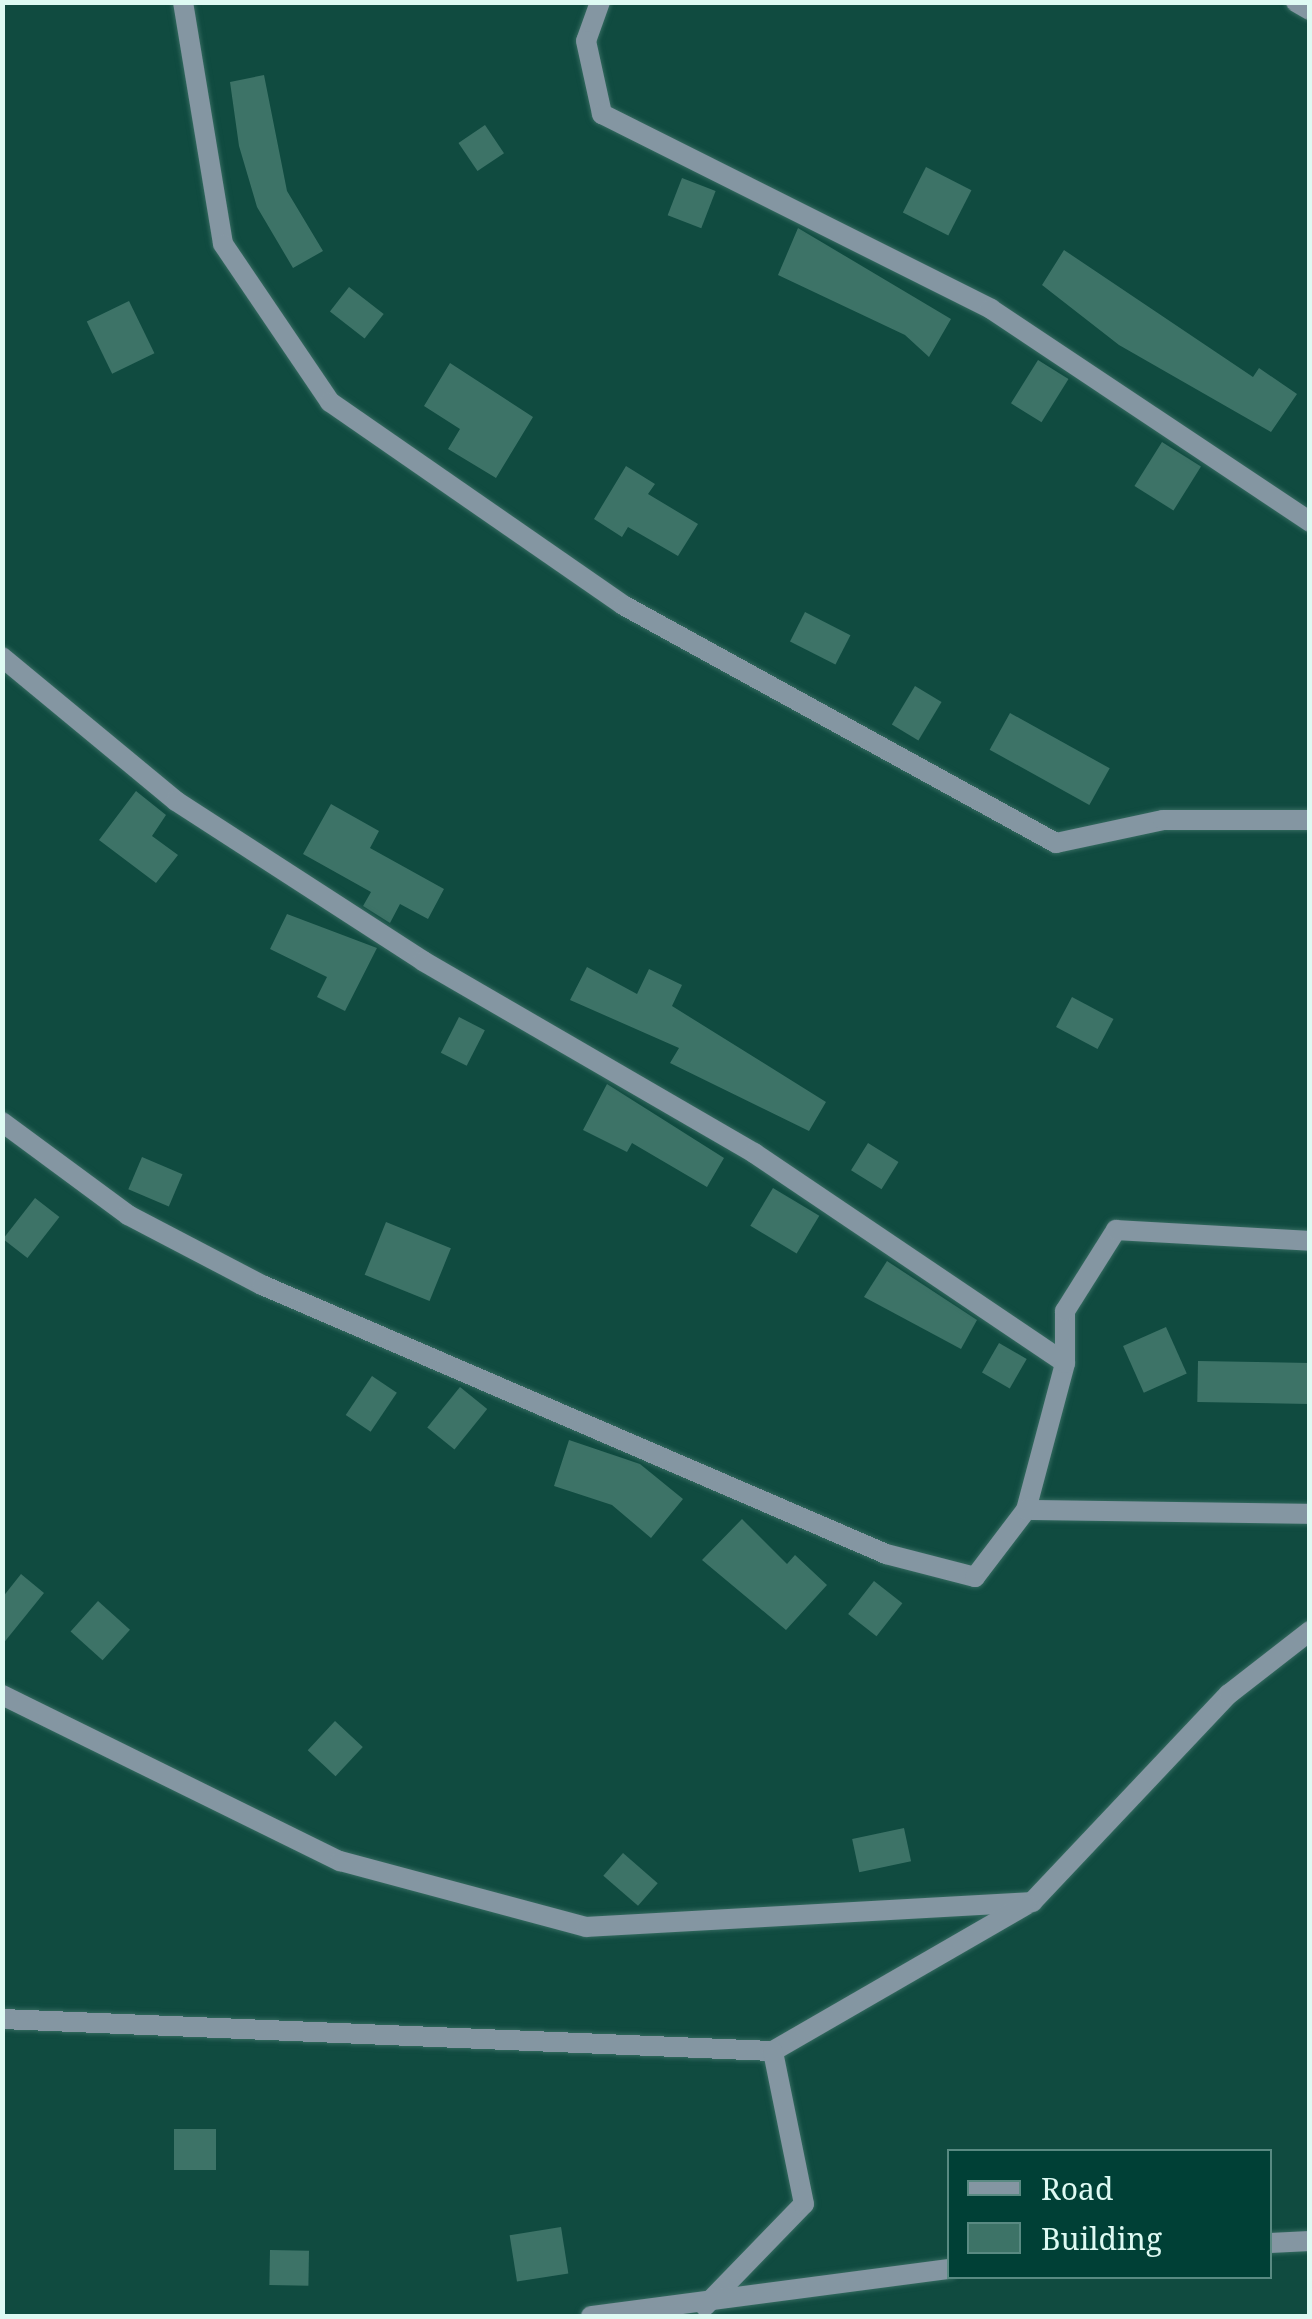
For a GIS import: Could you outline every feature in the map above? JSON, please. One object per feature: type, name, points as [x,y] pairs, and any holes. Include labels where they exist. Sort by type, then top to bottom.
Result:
[{"type":"street","points":[[183,2],[223,244],[330,402],[622,605],[1056,843],[1163,820],[1310,820]]},
{"type":"street","points":[[600,2],[586,41],[602,114],[991,309],[1310,522]]},
{"type":"street","points":[[1296,2],[1310,10]]},
{"type":"street","points":[[2,658],[176,801],[423,961],[770,1163],[1066,1363]]},
{"type":"street","points":[[2,1122],[128,1214],[262,1284],[886,1554],[975,1577],[1026,1510],[1066,1363],[1065,1312],[1116,1230],[1310,1241]]},
{"type":"street","points":[[1026,1510],[1310,1514]]},
{"type":"street","points":[[2,2019],[773,2051],[1032,1902],[1229,1694],[1310,1632]]},
{"type":"street","points":[[2,1694],[340,1861],[586,1928],[1032,1902]]},
{"type":"street","points":[[705,2306],[804,2204],[773,2051]]},
{"type":"street","points":[[1272,2243],[1310,2241]]},
{"type":"street","points":[[592,2316],[705,2306],[947,2269]]},
{"type":"building","points":[[264,75],[287,191],[323,251],[293,268],[257,207],[239,146],[230,82]]},
{"type":"building","points":[[485,125],[504,153],[477,171],[458,143]]},
{"type":"building","points":[[926,167],[971,190],[948,236],[903,212]]},
{"type":"building","points":[[682,178],[716,191],[701,228],[668,215]]},
{"type":"building","points":[[798,228],[951,319],[929,357],[905,335],[778,275]]},
{"type":"building","points":[[1064,250],[1253,377],[1259,368],[1297,394],[1271,432],[1119,345],[1042,285]]},
{"type":"building","points":[[349,287],[384,314],[365,339],[330,311]]},
{"type":"building","points":[[129,301],[154,353],[112,374],[87,322]]},
{"type":"building","points":[[1038,360],[1069,379],[1042,422],[1011,403]]},
{"type":"building","points":[[450,363],[533,417],[496,478],[448,449],[460,429],[424,406]]},
{"type":"building","points":[[1162,442],[1201,466],[1173,510],[1134,486]]},
{"type":"building","points":[[626,466],[655,484],[648,494],[698,524],[678,556],[628,527],[622,537],[594,519]]},
{"type":"building","points":[[805,612],[850,635],[835,665],[790,641]]},
{"type":"building","points":[[915,686],[942,702],[918,741],[892,725]]},
{"type":"building","points":[[1010,713],[1110,768],[1089,805],[990,750]]},
{"type":"building","points":[[136,791],[166,815],[152,836],[178,855],[156,883],[99,840]]},
{"type":"building","points":[[331,804],[379,831],[370,848],[444,889],[428,919],[400,904],[390,923],[363,906],[371,892],[303,854]]},
{"type":"building","points":[[287,914],[377,948],[345,1011],[317,997],[327,977],[270,949]]},
{"type":"building","points":[[587,967],[637,994],[649,969],[682,985],[672,1006],[826,1102],[809,1131],[670,1063],[679,1048],[570,1000]]},
{"type":"building","points":[[1072,997],[1113,1019],[1098,1049],[1056,1027]]},
{"type":"building","points":[[459,1017],[485,1030],[467,1066],[441,1053]]},
{"type":"building","points":[[607,1084],[724,1158],[707,1187],[632,1143],[627,1152],[583,1130]]},
{"type":"building","points":[[868,1143],[899,1162],[882,1189],[851,1170]]},
{"type":"building","points":[[142,1157],[183,1174],[169,1206],[128,1189]]},
{"type":"building","points":[[773,1188],[819,1216],[797,1254],[750,1226]]},
{"type":"building","points":[[35,1198],[59,1217],[27,1258],[3,1239]]},
{"type":"building","points":[[386,1222],[451,1248],[430,1301],[365,1275]]},
{"type":"building","points":[[887,1261],[977,1320],[961,1349],[864,1297]]},
{"type":"building","points":[[1166,1327],[1187,1374],[1144,1393],[1123,1346]]},
{"type":"building","points":[[999,1343],[1027,1359],[1010,1388],[982,1372]]},
{"type":"building","points":[[1198,1361],[1310,1363],[1309,1404],[1197,1402]]},
{"type":"building","points":[[372,1376],[397,1393],[371,1432],[346,1415]]},
{"type":"building","points":[[460,1387],[487,1409],[454,1449],[427,1427]]},
{"type":"building","points":[[569,1440],[640,1464],[683,1499],[651,1538],[612,1505],[554,1486]]},
{"type":"building","points":[[742,1519],[787,1564],[795,1555],[827,1585],[786,1630],[702,1560]]},
{"type":"building","points":[[21,1574],[44,1593],[2,1645],[2,1598]]},
{"type":"building","points":[[874,1581],[902,1603],[877,1636],[848,1614]]},
{"type":"building","points":[[98,1601],[130,1630],[103,1660],[71,1631]]},
{"type":"building","points":[[335,1721],[363,1747],[336,1776],[308,1750]]},
{"type":"building","points":[[904,1828],[911,1861],[859,1872],[852,1839]]},
{"type":"building","points":[[623,1853],[658,1883],[638,1906],[603,1876]]},
{"type":"building","points":[[174,2129],[216,2129],[216,2170],[174,2170]]},
{"type":"building","points":[[561,2227],[568,2273],[517,2282],[510,2235]]},
{"type":"building","points":[[270,2250],[309,2251],[308,2286],[269,2285]]}]
